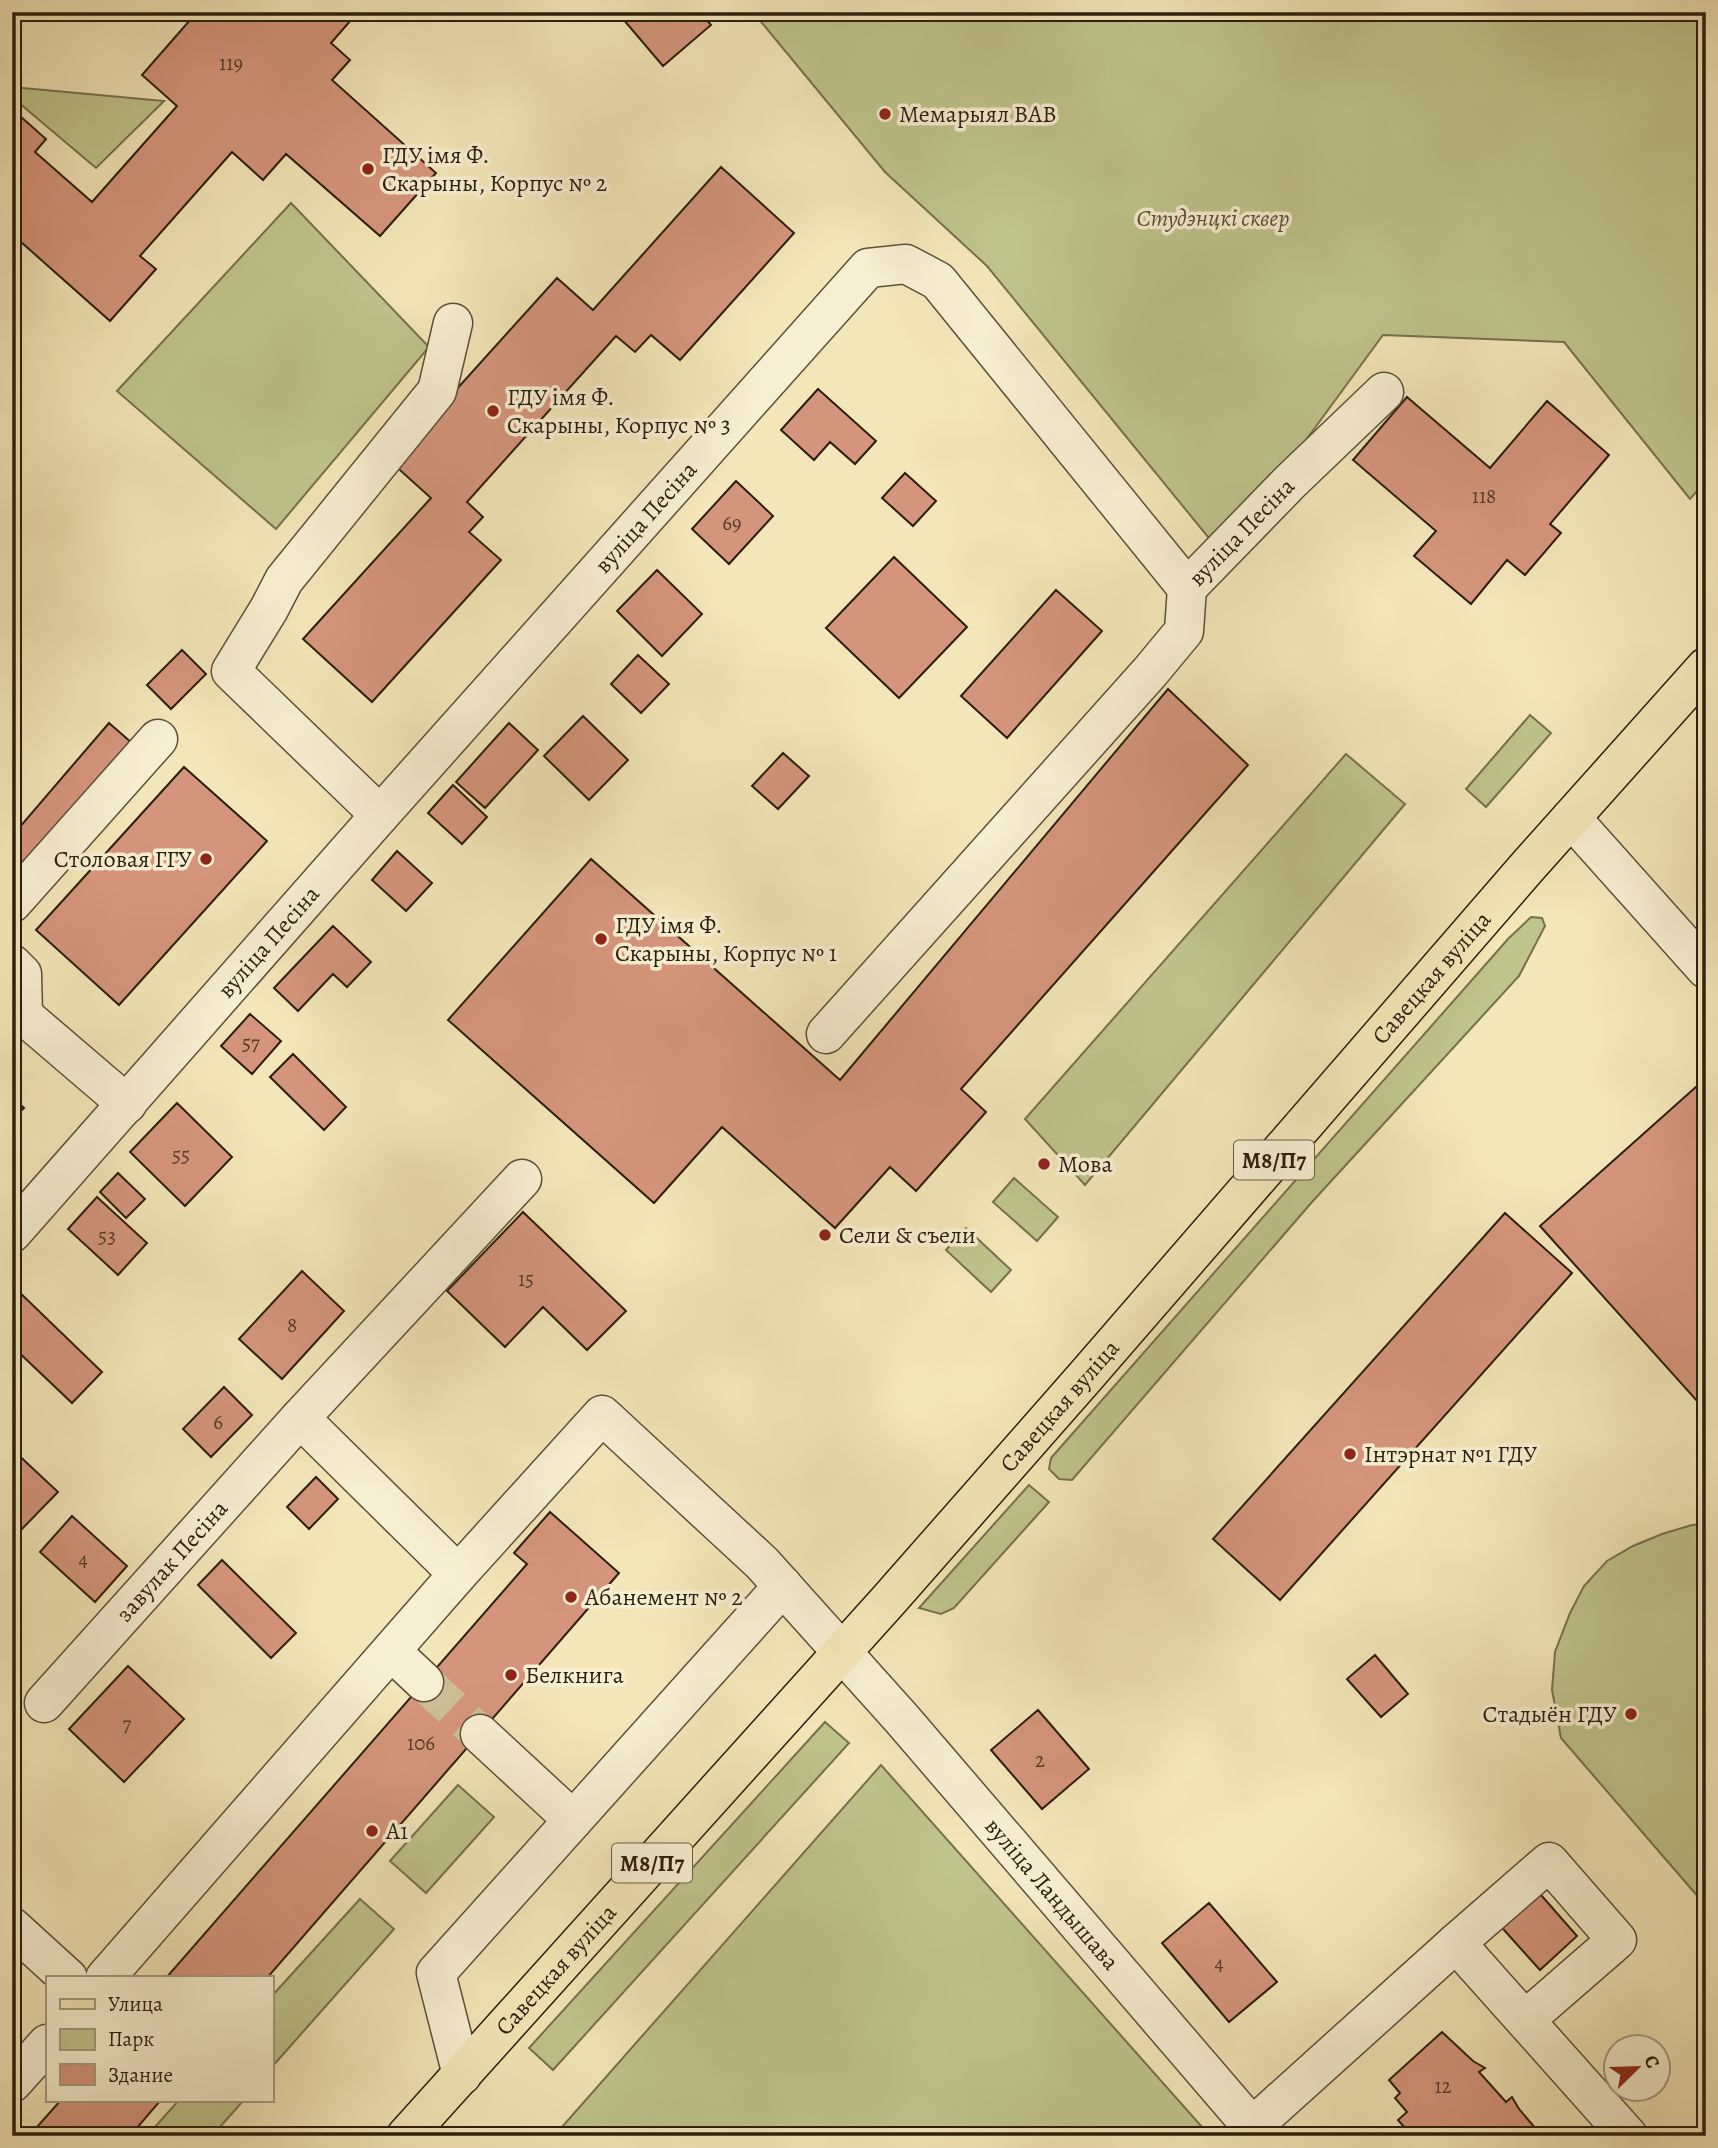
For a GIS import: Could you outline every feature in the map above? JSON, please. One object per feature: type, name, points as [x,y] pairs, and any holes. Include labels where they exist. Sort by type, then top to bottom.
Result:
[{"type":"main road","name":"Савецкая вуліца","points":[[406,2136],[842,1652],[1706,667]]},
{"type":"street","name":"вуліца Песіна","points":[[12,1233],[868,268],[906,264],[937,281],[1187,588],[1280,492],[1384,392]]},
{"type":"street","points":[[380,815],[231,671],[284,580],[437,391],[453,323]]},
{"type":"street","points":[[826,1034],[1184,631],[1187,588]]},
{"type":"street","points":[[12,903],[158,739]]},
{"type":"street","points":[[1571,818],[1706,969]]},
{"type":"street","points":[[12,964],[22,974],[18,1015],[127,1104]]},
{"type":"street","name":"завулак Песіна","points":[[44,1703],[300,1418],[522,1180]]},
{"type":"street","name":"вуліца Ландышава","points":[[458,1574],[602,1415],[762,1563],[1256,2131]]},
{"type":"street","points":[[107,1976],[458,1574],[300,1418]]},
{"type":"street","points":[[462,2075],[436,1973],[783,1586]]},
{"type":"street","points":[[392,1651],[424,1682]]},
{"type":"street","points":[[480,1734],[573,1820]]},
{"type":"street","points":[[1256,2131],[1456,1943],[1549,1862],[1617,1940],[1525,2020]]},
{"type":"street","points":[[12,1927],[66,1976]]},
{"type":"street","points":[[1456,1943],[1628,2136]]},
{"type":"street","points":[[12,2083],[46,2044]]},
{"type":"green space","points":[[12,12],[152,12],[155,14],[12,20]]},
{"type":"green space","name":"Студэнцкі сквер","points":[[753,12],[1706,12],[1706,481],[1690,499],[1564,342],[1383,335],[1265,496],[1217,548],[987,266],[885,172]]},
{"type":"green space","points":[[12,87],[164,101],[96,168],[12,97]]},
{"type":"green space","points":[[291,203],[429,347],[276,529],[117,391]]},
{"type":"green space","points":[[1530,715],[1551,733],[1486,807],[1466,789]]},
{"type":"green space","points":[[1346,754],[1405,804],[1085,1185],[1025,1119]]},
{"type":"green space","points":[[1531,917],[1542,918],[1545,926],[1519,976],[1312,1202],[1072,1480],[1059,1479],[1049,1469],[1051,1458],[1508,939]]},
{"type":"green space","points":[[1014,1178],[1058,1217],[1037,1241],[993,1202]]},
{"type":"green space","points":[[966,1228],[1011,1270],[991,1292],[946,1250]]},
{"type":"green space","points":[[1029,1485],[1049,1502],[954,1608],[941,1614],[919,1608]]},
{"type":"green space","name":"Стадыён ГДУ","points":[[1706,1524],[1706,1906],[1561,1738],[1552,1690],[1555,1652],[1570,1613],[1584,1586],[1607,1561],[1662,1534],[1692,1525]]},
{"type":"green space","points":[[825,1722],[849,1743],[553,2070],[529,2048]]},
{"type":"green space","points":[[881,1765],[1210,2136],[554,2136]]},
{"type":"green space","points":[[458,1785],[494,1817],[426,1893],[390,1861]]},
{"type":"green space","points":[[360,1899],[394,1929],[273,2066],[273,1995]]},
{"type":"green space","points":[[177,2102],[242,2102],[212,2136],[147,2136]]},
{"type":"building","name":"ГДУ імя Ф. Скарыны, Корпус № 2","points":[[197,12],[358,12],[331,43],[350,60],[332,80],[436,173],[380,236],[286,154],[263,180],[232,152],[140,256],[156,269],[110,321],[12,234],[12,109],[46,139],[35,152],[92,202],[177,106],[142,75]]},
{"type":"building","points":[[617,12],[700,12],[711,25],[663,66]]},
{"type":"building","name":"ГДУ імя Ф. Скарыны, Корпус № 3","points":[[721,167],[794,233],[680,360],[651,335],[635,352],[616,336],[467,502],[483,517],[469,532],[501,560],[372,702],[303,639],[431,498],[391,462],[557,278],[593,310]]},
{"type":"building","points":[[818,389],[876,441],[855,464],[830,442],[814,460],[781,430]]},
{"type":"building","points":[[1407,397],[1490,468],[1547,401],[1609,455],[1550,524],[1561,533],[1525,575],[1507,560],[1471,604],[1414,556],[1436,531],[1353,460]]},
{"type":"building","points":[[905,473],[936,501],[913,526],[882,498]]},
{"type":"building","points":[[736,481],[773,516],[729,564],[692,529]]},
{"type":"building","points":[[894,557],[967,627],[899,698],[826,628]]},
{"type":"building","points":[[657,570],[702,614],[662,656],[617,611]]},
{"type":"building","points":[[1056,590],[1102,631],[1007,738],[961,696]]},
{"type":"building","points":[[182,650],[206,674],[171,709],[147,685]]},
{"type":"building","points":[[638,655],[669,684],[641,713],[611,684]]},
{"type":"building","name":"ГДУ імя Ф. Скарыны, Корпус № 1","points":[[1168,689],[1248,765],[961,1089],[986,1112],[916,1191],[890,1167],[835,1228],[722,1127],[654,1203],[448,1020],[591,859],[840,1080]]},
{"type":"building","points":[[583,716],[628,760],[589,800],[544,756]]},
{"type":"building","points":[[109,723],[132,743],[12,881],[12,836]]},
{"type":"building","points":[[509,723],[538,750],[485,808],[456,782]]},
{"type":"building","points":[[783,753],[809,776],[778,809],[752,786]]},
{"type":"building","points":[[184,767],[267,841],[119,1005],[36,930]]},
{"type":"building","points":[[453,785],[487,817],[462,844],[428,813]]},
{"type":"building","points":[[397,851],[432,883],[406,911],[372,880]]},
{"type":"building","points":[[333,926],[371,962],[347,987],[333,974],[298,1011],[274,988]]},
{"type":"building","points":[[250,1014],[281,1041],[252,1074],[221,1046]]},
{"type":"building","points":[[293,1054],[346,1107],[324,1130],[270,1077]]},
{"type":"building","points":[[1706,1078],[1706,1411],[1540,1226]]},
{"type":"building","points":[[12,1097],[24,1108],[12,1119]]},
{"type":"building","points":[[177,1103],[232,1157],[185,1206],[130,1152]]},
{"type":"building","points":[[118,1173],[145,1199],[126,1218],[100,1192]]},
{"type":"building","points":[[97,1197],[147,1243],[118,1275],[68,1229]]},
{"type":"building","points":[[523,1212],[626,1311],[587,1350],[543,1307],[505,1347],[447,1291]]},
{"type":"building","name":"Інтэрнат №1 ГДУ","points":[[1505,1213],[1572,1273],[1280,1600],[1213,1539]]},
{"type":"building","points":[[302,1271],[344,1311],[282,1379],[239,1339]]},
{"type":"building","points":[[14,1287],[102,1372],[72,1403],[12,1346]]},
{"type":"building","points":[[224,1387],[252,1415],[211,1457],[183,1429]]},
{"type":"building","points":[[12,1449],[58,1492],[18,1533],[12,1527]]},
{"type":"building","points":[[316,1477],[338,1499],[309,1529],[287,1507]]},
{"type":"building","points":[[550,1512],[619,1573],[269,1976],[168,1976],[527,1564],[514,1553]]},
{"type":"building","points":[[72,1516],[127,1566],[95,1602],[40,1552]]},
{"type":"building","points":[[222,1560],[296,1633],[271,1658],[198,1585]]},
{"type":"building","points":[[1375,1655],[1408,1694],[1381,1717],[1347,1679]]},
{"type":"building","points":[[128,1666],[184,1719],[124,1782],[69,1729]]},
{"type":"building","points":[[1038,1710],[1089,1769],[1042,1809],[991,1750]]},
{"type":"building","points":[[1534,1887],[1577,1936],[1540,1970],[1496,1921]]},
{"type":"building","points":[[1209,1903],[1277,1982],[1229,2022],[1162,1943]]},
{"type":"building","points":[[1442,2032],[1473,2061],[1485,2068],[1479,2072],[1506,2102],[1512,2097],[1542,2136],[1412,2136],[1398,2120],[1407,2112],[1395,2098],[1400,2093],[1389,2080]]},
{"type":"building","points":[[59,2102],[159,2102],[130,2136],[29,2136]]},
{"type":"tunnel","points":[[424,1682],[480,1734]]},
{"type":"place","name":"Мемарыял ВАВ","points":[[885,114]]},
{"type":"place","name":"ГДУ імя Ф. Скарыны, Корпус № 2","points":[[368,169]]},
{"type":"place","name":"ГДУ імя Ф. Скарыны, Корпус № 3","points":[[493,411]]},
{"type":"place","name":"Столовая ГГУ","points":[[206,859]]},
{"type":"place","name":"ГДУ імя Ф. Скарыны, Корпус № 1","points":[[601,939]]},
{"type":"place","name":"Мова","points":[[1044,1164]]},
{"type":"place","name":"Сели & съели","points":[[825,1235]]},
{"type":"place","name":"Інтэрнат №1 ГДУ","points":[[1350,1454]]},
{"type":"place","name":"Абанемент № 2","points":[[571,1597]]},
{"type":"place","name":"Белкнига","points":[[511,1675]]},
{"type":"place","name":"Стадыён ГДУ","points":[[1631,1714]]},
{"type":"place","name":"A1","points":[[372,1831]]}]
